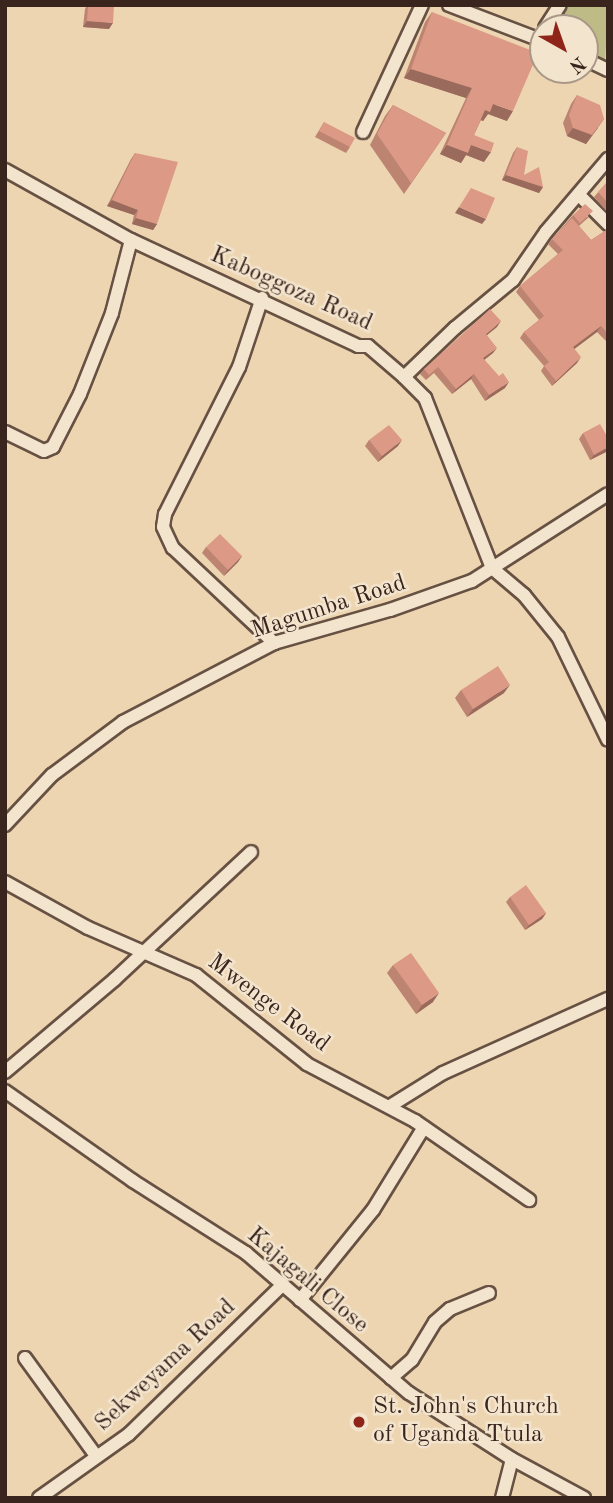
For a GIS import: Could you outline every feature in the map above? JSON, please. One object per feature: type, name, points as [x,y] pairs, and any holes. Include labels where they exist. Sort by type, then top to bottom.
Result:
[{"type":"street","points":[[363,132],[422,5]]},
{"type":"street","points":[[449,5],[529,31]]},
{"type":"street","points":[[404,377],[471,313],[513,280],[546,232],[580,196],[608,159]]},
{"type":"street","name":"Kaboggoza Road","points":[[5,170],[131,240],[262,298],[358,346],[368,346],[425,398],[492,568]]},
{"type":"street","points":[[580,196],[608,224]]},
{"type":"street","points":[[5,432],[44,451],[53,447],[80,394],[112,313],[131,240]]},
{"type":"street","points":[[262,298],[239,367],[165,514],[163,527],[173,548],[274,643]]},
{"type":"street","name":"Magumba Road","points":[[5,825],[86,746],[122,722],[274,643],[450,592],[608,494]]},
{"type":"street","points":[[492,568],[524,595],[558,637],[608,740]]},
{"type":"street","points":[[5,1072],[145,950],[251,852]]},
{"type":"street","name":"Mwenge Road","points":[[5,882],[88,928],[145,950],[196,975],[307,1064],[390,1106],[529,1200]]},
{"type":"street","points":[[390,1106],[443,1073],[608,999]]},
{"type":"street","name":"Kajagali Close","points":[[5,1091],[132,1181],[246,1253],[391,1378],[512,1459],[584,1498]]},
{"type":"street","points":[[300,1300],[373,1210],[424,1127]]},
{"type":"street","name":"Sekweyama Road","points":[[39,1498],[138,1425],[283,1284]]},
{"type":"street","points":[[391,1378],[412,1360],[435,1322],[450,1309],[489,1293]]},
{"type":"street","points":[[25,1358],[97,1457]]},
{"type":"street","points":[[502,1498],[512,1459]]},
{"type":"shaded area","points":[[567,5],[608,5],[605,64],[599,61],[599,14],[561,14]]},
{"type":"building","points":[[88,5],[114,6],[113,23],[87,21]]},
{"type":"building","points":[[432,12],[529,50],[529,74],[513,111],[493,104],[490,112],[485,110],[474,135],[494,143],[491,152],[471,145],[468,153],[447,145],[472,88],[411,69]]},
{"type":"building","points":[[577,95],[600,105],[604,119],[592,135],[573,128],[569,115]]},
{"type":"building","points":[[393,105],[446,133],[411,183],[377,134]]},
{"type":"building","points":[[324,122],[355,138],[350,147],[319,131]]},
{"type":"building","points":[[517,147],[528,151],[524,175],[539,167],[543,187],[506,175]]},
{"type":"building","points":[[135,153],[178,162],[157,224],[136,218],[138,210],[112,200]]},
{"type":"building","points":[[608,181],[608,203],[598,192]]},
{"type":"building","points":[[471,188],[495,198],[486,219],[459,207]]},
{"type":"building","points":[[585,204],[593,211],[580,223],[573,215]]},
{"type":"building","points":[[572,218],[591,240],[608,229],[608,334],[601,326],[573,347],[581,357],[556,381],[544,366],[549,362],[524,332],[544,316],[520,286],[563,250],[552,239]]},
{"type":"building","points":[[490,309],[501,321],[486,334],[497,348],[483,358],[499,376],[503,373],[509,382],[489,395],[474,374],[456,389],[438,367],[429,375],[424,369]]},
{"type":"building","points":[[600,424],[608,438],[608,447],[594,455],[583,433]]},
{"type":"building","points":[[389,425],[402,440],[382,456],[369,440]]},
{"type":"building","points":[[220,534],[242,556],[228,570],[206,547]]},
{"type":"building","points":[[498,666],[510,685],[473,709],[461,690]]},
{"type":"building","points":[[526,885],[546,913],[529,925],[510,897]]},
{"type":"building","points":[[411,953],[439,993],[422,1005],[393,965]]},
{"type":"place","name":"St. John's Church of Uganda Ttula","points":[[359,1422]]}]
